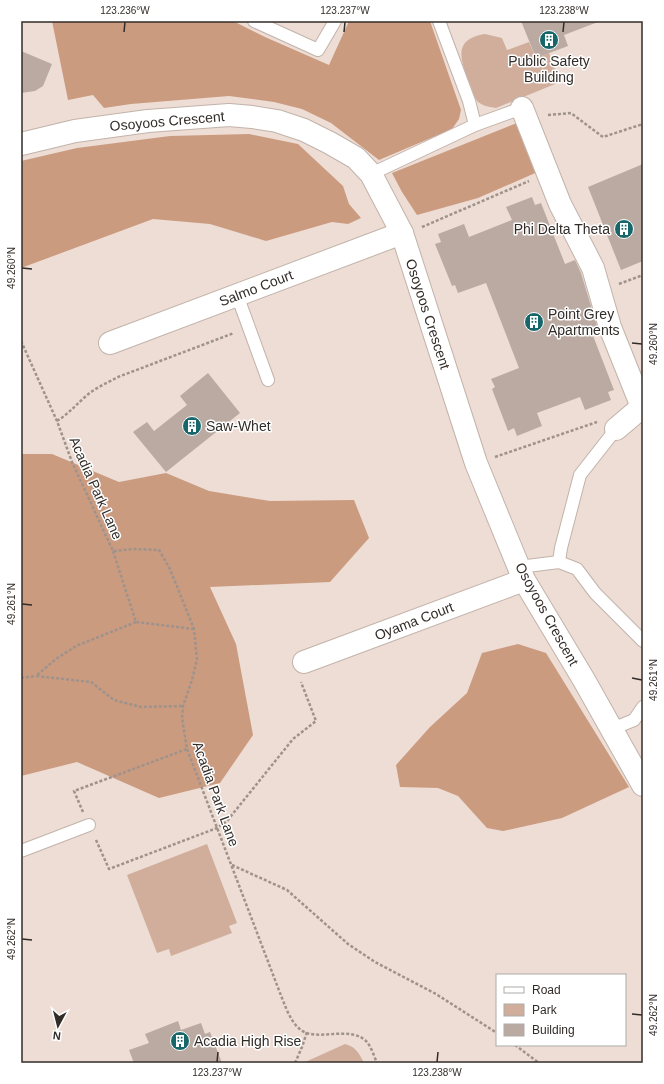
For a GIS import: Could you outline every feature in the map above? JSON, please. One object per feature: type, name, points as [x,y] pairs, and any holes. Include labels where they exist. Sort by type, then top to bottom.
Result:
[{"type":"street","points":[[522,108],[560,204],[593,268],[610,327],[642,407],[609,425]]},
{"type":"street","name":"Osoyoos Crescent","points":[[21,144],[75,131],[148,121],[228,115],[277,121],[304,130],[356,158],[371,174],[402,233],[476,463],[522,573],[643,785]]},
{"type":"street","name":"Salmo Court","points":[[110,343],[402,233]]},
{"type":"street","name":"Oyama Court","points":[[304,662],[522,573]]},
{"type":"lane","points":[[254,21],[318,50],[336,21]]},
{"type":"lane","points":[[439,21],[469,101],[475,125]]},
{"type":"lane","points":[[371,174],[475,125],[522,108]]},
{"type":"lane","points":[[237,295],[268,380]]},
{"type":"lane","points":[[559,562],[561,548],[580,475],[609,425]]},
{"type":"lane","points":[[522,573],[559,562],[577,569],[595,593],[643,641]]},
{"type":"lane","points":[[612,729],[634,720],[643,707]]},
{"type":"lane","points":[[21,851],[89,825]]},
{"type":"path","points":[[522,108],[547,115],[571,113],[604,137],[643,124]]},
{"type":"path","points":[[402,233],[418,228],[548,173]]},
{"type":"path","points":[[600,292],[643,275]]},
{"type":"path","points":[[57,421],[67,414],[87,395],[118,377],[248,328]]},
{"type":"path","name":"Acadia Park Lane","points":[[21,341],[57,421],[72,462],[113,551],[135,549],[160,550],[170,569],[194,629],[197,659],[192,680],[183,706],[182,718],[187,749],[280,993],[295,1024],[302,1031],[307,1032]]},
{"type":"path","points":[[476,463],[609,425]]},
{"type":"path","points":[[113,551],[136,622]]},
{"type":"path","points":[[36,676],[56,659],[76,646],[136,622],[194,629]]},
{"type":"path","points":[[187,749],[74,791],[109,869],[217,828],[227,821],[293,739],[316,721],[297,672],[304,662]]},
{"type":"path","points":[[21,678],[36,676],[91,682],[114,700],[141,707],[183,706]]},
{"type":"path","points":[[232,865],[287,890],[353,948],[375,962],[436,994],[496,1032]]},
{"type":"path","points":[[295,1063],[307,1032],[315,1034],[341,1034],[358,1036],[367,1042],[377,1063]]},
{"type":"path","points":[[517,1046],[539,1063]]},
{"type":"green space","points":[[485,34],[502,38],[507,50],[529,42],[536,58],[549,53],[560,82],[496,108],[478,102],[475,98],[463,66],[462,51],[468,40]]},
{"type":"green space","points":[[207,844],[237,923],[229,926],[232,933],[171,956],[169,949],[157,953],[127,875]]},
{"type":"green space","points":[[345,1044],[357,1051],[364,1063],[303,1063]]},
{"type":"shaded area","points":[[52,21],[233,21],[265,37],[329,65],[349,21],[430,21],[461,110],[459,119],[452,129],[379,160],[331,123],[302,109],[274,102],[229,96],[131,104],[104,108],[93,95],[68,100]]},
{"type":"shaded area","points":[[522,121],[542,170],[478,198],[417,215],[392,173]]},
{"type":"shaded area","points":[[249,134],[298,144],[343,186],[349,204],[361,218],[348,224],[332,222],[266,241],[210,224],[153,219],[21,268],[21,161],[77,148],[170,136]]},
{"type":"shaded area","points":[[21,454],[52,454],[119,482],[166,473],[209,491],[270,501],[354,500],[369,538],[330,582],[210,587],[236,644],[253,735],[220,783],[159,798],[77,762],[21,776]]},
{"type":"shaded area","points":[[518,644],[546,653],[629,787],[562,818],[503,831],[487,828],[458,796],[438,788],[400,787],[396,765],[430,727],[467,693],[482,653]]},
{"type":"building","name":"Public Safety Building","points":[[521,21],[598,22],[564,35],[568,46],[536,58]]},
{"type":"building","points":[[21,51],[52,64],[43,86],[35,91],[21,93]]},
{"type":"building","name":"Phi Delta Theta","points":[[643,164],[643,261],[621,270],[588,187]]},
{"type":"building","name":"Point Grey Apartments","points":[[532,197],[535,205],[541,203],[565,264],[575,260],[581,273],[597,326],[590,328],[614,390],[608,392],[611,400],[585,410],[580,397],[537,413],[542,426],[517,436],[514,428],[508,431],[492,389],[495,387],[491,379],[519,368],[486,283],[458,293],[455,285],[452,286],[435,244],[441,242],[438,234],[464,224],[469,237],[512,220],[506,207]]},
{"type":"building","name":"Saw-Whet","points":[[208,373],[240,413],[166,472],[133,432],[147,422],[154,431],[187,405],[180,396]]},
{"type":"building","name":"Acadia High Rise","points":[[178,1021],[181,1030],[201,1023],[205,1034],[210,1032],[222,1063],[134,1063],[129,1050],[149,1043],[145,1034]]},
{"type":"place","name":"Public Safety Building","points":[[549,40]]},
{"type":"place","name":"Phi Delta Theta","points":[[624,229]]},
{"type":"place","name":"Point Grey Apartments","points":[[534,322]]},
{"type":"place","name":"Saw-Whet","points":[[192,426]]},
{"type":"place","name":"Acadia High Rise","points":[[180,1041]]}]
